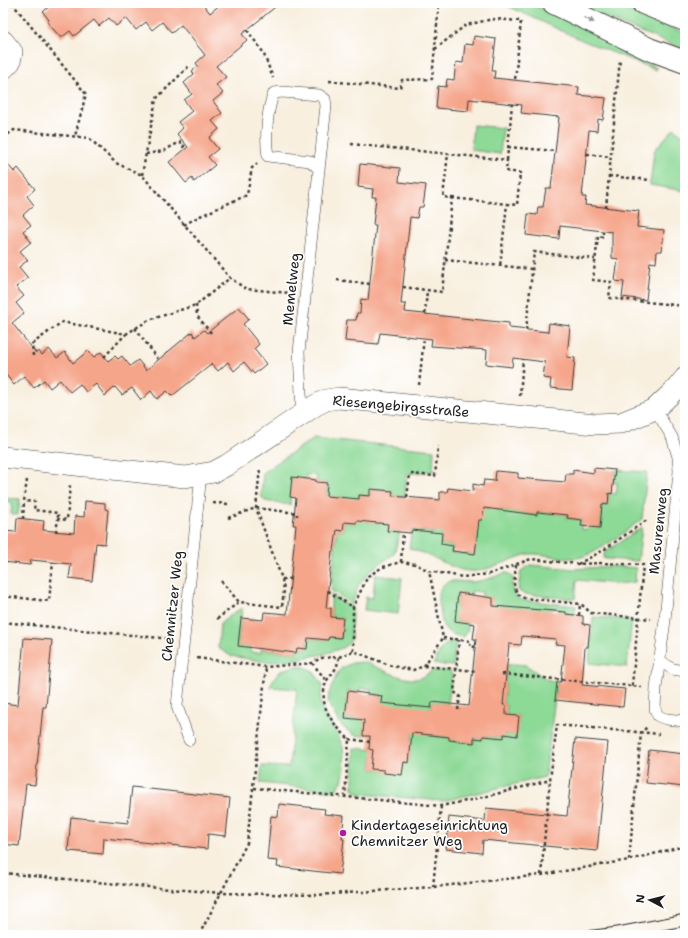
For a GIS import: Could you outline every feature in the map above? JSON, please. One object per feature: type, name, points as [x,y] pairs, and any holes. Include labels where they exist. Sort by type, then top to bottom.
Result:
[{"type":"street","points":[[554,3],[649,49],[685,62]]},
{"type":"street","points":[[643,3],[685,20]]},
{"type":"street","points":[[3,41],[12,52],[10,62],[3,69]]},
{"type":"street","name":"Riesengebirgsstraße","points":[[3,457],[185,477],[214,472],[227,465],[302,413],[326,400],[339,398],[595,424],[621,423],[655,409],[677,388],[685,378]]},
{"type":"lane","name":"Memelweg","points":[[274,93],[282,92],[319,95],[325,99],[326,106],[299,352],[302,413]]},
{"type":"lane","points":[[274,93],[271,100],[266,144],[268,156],[310,161],[319,169]]},
{"type":"lane","name":"Masurenweg","points":[[655,409],[672,437],[678,457],[679,471],[661,661],[656,688],[655,709],[658,716]]},
{"type":"lane","name":"Chemnitzer Weg","points":[[189,740],[177,706],[202,474]]},
{"type":"lane","points":[[661,661],[672,669],[685,671]]},
{"type":"lane","points":[[658,716],[666,719],[685,721]]},
{"type":"path","points":[[12,3],[86,94],[75,136]]},
{"type":"path","points":[[327,81],[400,88],[402,80],[432,79],[439,3]]},
{"type":"path","points":[[435,49],[466,25],[493,19],[521,21],[515,80]]},
{"type":"path","points":[[247,30],[263,52],[272,76],[274,93]]},
{"type":"path","points":[[606,208],[620,59]]},
{"type":"path","points":[[142,175],[156,99],[189,66]]},
{"type":"path","points":[[272,76],[280,77]]},
{"type":"path","points":[[448,154],[443,197],[517,205],[520,173],[506,171],[512,104]]},
{"type":"path","points":[[3,138],[14,130],[90,138],[116,163],[142,175],[230,278],[246,288],[305,295]]},
{"type":"path","points":[[146,154],[163,151],[180,142],[183,147],[186,144]]},
{"type":"path","points":[[351,144],[507,160]]},
{"type":"path","points":[[508,146],[555,151]]},
{"type":"path","points":[[587,154],[611,157]]},
{"type":"path","points":[[184,225],[198,217],[247,195],[252,168],[268,156]]},
{"type":"path","points":[[609,176],[651,180]]},
{"type":"path","points":[[403,288],[442,292],[452,198]]},
{"type":"path","points":[[500,266],[507,204]]},
{"type":"path","points":[[603,231],[603,237],[598,236],[593,280],[611,282],[609,298],[685,306]]},
{"type":"path","points":[[526,330],[534,252],[595,259]]},
{"type":"path","points":[[445,260],[532,269]]},
{"type":"path","points":[[104,357],[126,334],[134,328],[149,320],[196,305],[230,278]]},
{"type":"path","points":[[337,280],[370,284]]},
{"type":"path","points":[[425,314],[427,290]]},
{"type":"path","points":[[196,305],[197,316],[212,334]]},
{"type":"path","points":[[33,356],[32,344],[62,322],[126,334]]},
{"type":"path","points":[[134,328],[158,359]]},
{"type":"path","points":[[417,406],[424,338]]},
{"type":"path","points":[[518,416],[523,359]]},
{"type":"path","points":[[407,497],[410,474],[435,476],[438,446]]},
{"type":"path","points":[[221,581],[239,602],[282,607],[284,590],[282,579],[256,508],[260,465]]},
{"type":"path","points":[[23,518],[27,480]]},
{"type":"path","points":[[58,519],[67,520],[70,484]]},
{"type":"path","points":[[24,501],[35,502],[34,510],[58,513],[56,532]]},
{"type":"path","points":[[210,502],[230,504]]},
{"type":"path","points":[[228,518],[256,508],[297,513],[297,516]]},
{"type":"path","points":[[578,564],[602,551],[647,520]]},
{"type":"path","points":[[401,562],[403,532]]},
{"type":"path","points":[[352,651],[353,607],[368,576],[383,567],[401,562],[415,564],[429,571],[463,577],[489,574],[531,559],[578,564],[602,563],[642,565],[632,686]]},
{"type":"path","points":[[3,596],[49,601],[53,562]]},
{"type":"path","points":[[516,565],[514,584],[517,594],[524,598],[581,604],[591,613],[665,620]]},
{"type":"path","points":[[424,666],[443,638],[429,571]]},
{"type":"path","points":[[282,579],[290,579]]},
{"type":"path","points":[[328,591],[353,607]]},
{"type":"path","points":[[217,619],[239,602]]},
{"type":"path","points":[[579,615],[581,604]]},
{"type":"path","points":[[3,622],[183,641]]},
{"type":"path","points":[[443,638],[471,641],[470,646],[475,647]]},
{"type":"path","points":[[458,710],[460,696],[454,692],[459,640]]},
{"type":"path","points":[[182,657],[266,667],[312,663],[321,658],[339,657],[352,651],[392,666],[414,670],[424,666],[477,672]]},
{"type":"path","points":[[339,657],[338,665],[327,681],[323,702],[328,716],[336,727],[349,739],[370,742]]},
{"type":"path","points":[[312,663],[327,681]]},
{"type":"path","points":[[199,935],[247,843],[266,667]]},
{"type":"path","points":[[502,674],[656,688]]},
{"type":"path","points":[[629,860],[641,733],[658,716]]},
{"type":"path","points":[[541,875],[557,725],[641,733]]},
{"type":"path","points":[[345,797],[349,739]]},
{"type":"path","points":[[254,788],[441,806],[550,780]]},
{"type":"path","points":[[433,887],[441,806]]},
{"type":"path","points":[[3,873],[151,888],[221,893],[317,895],[433,887],[541,875],[629,860],[685,846]]},
{"type":"green space","points":[[501,3],[529,3],[611,41],[657,68],[656,70],[584,41]]},
{"type":"green space","points":[[570,3],[611,3],[685,33],[685,50]]},
{"type":"green space","points":[[473,125],[503,128],[500,154],[471,150]]},
{"type":"green space","points":[[674,128],[685,137],[685,191],[650,185],[654,151]]},
{"type":"green space","points":[[314,438],[434,450],[433,471],[407,474],[405,496],[392,496],[392,491],[371,489],[370,496],[359,495],[359,503],[346,498],[326,496],[327,483],[316,482],[317,476],[306,475],[305,479],[292,478],[290,505],[265,501],[261,496],[263,472]]},
{"type":"green space","points":[[615,470],[647,472],[642,519],[610,543],[582,557],[569,558],[529,554],[491,568],[471,571],[458,569],[409,548],[412,530],[434,533],[435,529],[443,529],[441,544],[453,546],[452,553],[475,554],[477,533],[465,532],[484,508],[536,515],[537,512],[568,515],[567,518],[582,520],[581,529],[588,530],[589,526],[600,528],[601,514],[598,504],[608,505],[609,493],[616,494],[617,483],[613,482]]},
{"type":"green space","points":[[3,498],[20,499],[18,515],[11,514],[12,502],[3,501]]},
{"type":"green space","points":[[357,519],[368,522],[388,524],[387,531],[400,532],[394,554],[372,569],[358,586],[352,605],[331,590],[337,530],[343,531],[344,522],[356,523]]},
{"type":"green space","points":[[642,527],[638,561],[603,558],[605,552]]},
{"type":"green space","points":[[531,565],[574,569],[615,566],[636,568],[635,582],[618,584],[577,580],[575,599],[524,594],[518,589],[521,571]]},
{"type":"green space","points":[[508,573],[513,578],[512,585],[514,593],[521,600],[576,606],[574,615],[559,612],[559,609],[551,608],[550,612],[491,618],[493,598],[482,597],[482,592],[471,591],[471,595],[458,593],[456,621],[468,623],[468,629],[464,637],[454,635],[445,629],[443,626],[439,605],[440,589],[443,585],[447,582],[453,581],[480,581]]},
{"type":"green space","points":[[375,575],[402,578],[398,614],[364,610],[366,597],[373,598]]},
{"type":"green space","points":[[331,595],[352,608],[351,640],[342,648],[324,654],[266,662],[231,656],[218,648],[220,624],[233,613],[242,608],[238,646],[251,647],[251,652],[261,653],[261,649],[296,653],[297,648],[307,649],[308,638],[328,640],[329,637],[341,638],[343,618],[331,617]]},
{"type":"green space","points":[[593,617],[632,620],[627,667],[589,663]]},
{"type":"green space","points":[[456,641],[453,666],[434,664],[442,648],[447,643]]},
{"type":"green space","points":[[364,662],[409,679],[423,677],[433,670],[450,671],[452,675],[448,704],[432,702],[431,708],[380,716],[382,696],[370,694],[371,689],[360,688],[360,692],[348,691],[345,718],[368,720],[364,727],[363,736],[354,735],[342,726],[331,709],[328,702],[329,693],[338,672],[343,667],[353,663]]},
{"type":"green space","points":[[507,665],[526,665],[546,679],[557,682],[545,777],[443,801],[361,794],[355,791],[353,787],[354,748],[378,750],[372,757],[371,769],[384,770],[404,762],[409,762],[410,752],[406,751],[411,742],[413,729],[429,735],[449,737],[450,740],[474,743],[474,738],[483,739],[483,736],[504,738],[504,734],[516,735],[519,716],[506,715],[506,705],[503,705]]},
{"type":"green space","points":[[298,666],[313,671],[323,685],[320,701],[324,713],[336,731],[343,747],[345,768],[342,781],[335,791],[260,783],[262,766],[289,767],[297,689],[270,687],[277,674],[288,668]]},
{"type":"building","points":[[53,3],[202,3],[210,13],[222,3],[280,3],[242,34],[247,40],[216,66],[226,77],[216,85],[223,93],[213,101],[222,113],[212,121],[219,129],[209,138],[218,149],[208,157],[215,165],[194,182],[192,178],[186,183],[169,162],[188,147],[177,134],[183,128],[178,122],[192,111],[184,100],[192,94],[184,83],[194,74],[192,71],[198,66],[196,63],[205,55],[181,25],[172,33],[162,22],[152,30],[146,22],[136,30],[126,18],[116,26],[109,18],[99,26],[94,20],[74,36],[70,31],[61,38],[47,22],[49,20],[43,12]]},
{"type":"building","points":[[474,36],[496,39],[492,71],[495,71],[494,78],[579,87],[578,95],[606,98],[603,120],[598,119],[597,131],[589,130],[582,197],[586,197],[585,205],[639,211],[637,227],[664,230],[662,251],[657,251],[656,263],[650,262],[646,300],[622,297],[624,282],[615,281],[618,259],[612,258],[612,232],[560,226],[559,239],[526,235],[528,214],[537,215],[538,207],[543,207],[546,188],[551,188],[559,117],[521,113],[522,105],[469,99],[468,111],[436,108],[438,86],[446,87],[447,79],[454,80],[456,62],[463,63],[465,44],[473,45]]},
{"type":"building","points":[[3,158],[14,172],[18,168],[35,189],[27,196],[34,205],[23,215],[31,225],[23,231],[31,242],[20,251],[28,260],[19,267],[28,278],[16,287],[24,296],[16,303],[24,313],[12,323],[36,353],[39,351],[42,355],[49,349],[57,358],[65,352],[73,363],[88,351],[94,357],[101,352],[108,361],[115,356],[118,359],[122,356],[130,366],[138,360],[146,370],[192,332],[195,337],[204,330],[207,333],[239,307],[249,319],[243,324],[259,344],[254,349],[266,364],[254,374],[244,362],[234,371],[228,362],[218,371],[212,364],[172,396],[167,391],[157,399],[151,391],[141,400],[132,388],[122,395],[115,387],[105,396],[96,384],[86,392],[80,384],[70,392],[60,380],[50,388],[44,380],[34,388],[24,376],[14,385],[3,371]]},
{"type":"building","points":[[360,164],[400,168],[399,182],[426,185],[423,207],[419,207],[417,218],[410,217],[401,304],[406,304],[405,312],[509,323],[509,328],[548,332],[549,323],[570,326],[567,357],[575,358],[572,390],[550,388],[551,379],[543,378],[545,362],[513,358],[512,367],[486,364],[487,350],[431,346],[432,339],[380,333],[378,344],[345,341],[347,320],[356,320],[357,313],[360,313],[361,299],[368,300],[376,225],[373,225],[376,197],[372,197],[373,189],[358,187]]},
{"type":"building","points":[[594,468],[615,470],[612,494],[609,493],[608,505],[602,504],[600,528],[581,526],[582,520],[567,518],[568,515],[537,512],[537,515],[484,508],[482,520],[479,520],[475,554],[452,551],[453,546],[441,544],[442,533],[412,530],[411,533],[387,531],[388,524],[357,521],[356,523],[344,522],[343,531],[337,530],[334,551],[332,551],[326,608],[331,608],[331,617],[343,618],[341,638],[329,637],[328,640],[308,638],[307,649],[297,648],[296,653],[238,646],[241,618],[263,620],[264,612],[287,614],[296,525],[293,525],[296,498],[290,497],[292,477],[327,483],[326,496],[359,499],[359,495],[370,496],[370,489],[393,491],[392,496],[440,500],[440,492],[447,492],[448,488],[473,491],[473,484],[483,486],[484,480],[495,481],[496,471],[518,473],[518,478],[565,482],[566,474],[573,474],[573,470],[594,473]]},
{"type":"building","points":[[85,501],[105,503],[105,509],[108,510],[105,544],[96,543],[92,581],[69,578],[71,564],[31,560],[30,565],[3,562],[3,531],[16,532],[17,518],[44,521],[43,530],[74,533],[75,516],[84,517]]},
{"type":"building","points":[[458,593],[493,598],[493,606],[566,612],[566,614],[583,616],[583,624],[590,625],[588,647],[585,647],[582,685],[625,689],[623,707],[555,700],[557,682],[561,682],[565,645],[555,644],[556,639],[522,636],[521,645],[509,644],[503,705],[506,705],[506,715],[519,716],[517,736],[504,734],[504,738],[483,736],[483,739],[474,738],[474,743],[449,740],[449,737],[412,733],[409,763],[404,762],[402,775],[384,773],[384,770],[371,769],[373,750],[369,749],[370,736],[363,736],[364,720],[345,718],[348,691],[382,696],[381,703],[431,708],[432,702],[469,706],[476,639],[473,639],[475,624],[455,621]]},
{"type":"building","points":[[24,638],[52,640],[46,707],[43,707],[35,785],[26,784],[19,846],[3,844],[3,703],[18,705]]},
{"type":"building","points":[[575,739],[608,742],[597,851],[483,840],[482,853],[446,849],[449,817],[485,821],[486,808],[567,816]]},
{"type":"building","points":[[649,750],[685,754],[685,787],[646,783]]},
{"type":"building","points":[[132,787],[230,798],[226,836],[208,834],[207,849],[104,838],[103,854],[68,851],[71,817],[128,823]]},
{"type":"building","points":[[279,804],[325,809],[324,814],[344,816],[342,839],[344,839],[340,874],[277,867],[278,861],[267,860],[271,816],[278,817]]},
{"type":"tram line","points":[[555,935],[617,927],[685,914]]},
{"type":"tram line","points":[[636,935],[685,926]]},
{"type":"tram line","points":[[3,929],[55,935]]},
{"type":"place","name":"Kindertageseinrichtung Chemnitzer Weg","points":[[343,833]]}]
